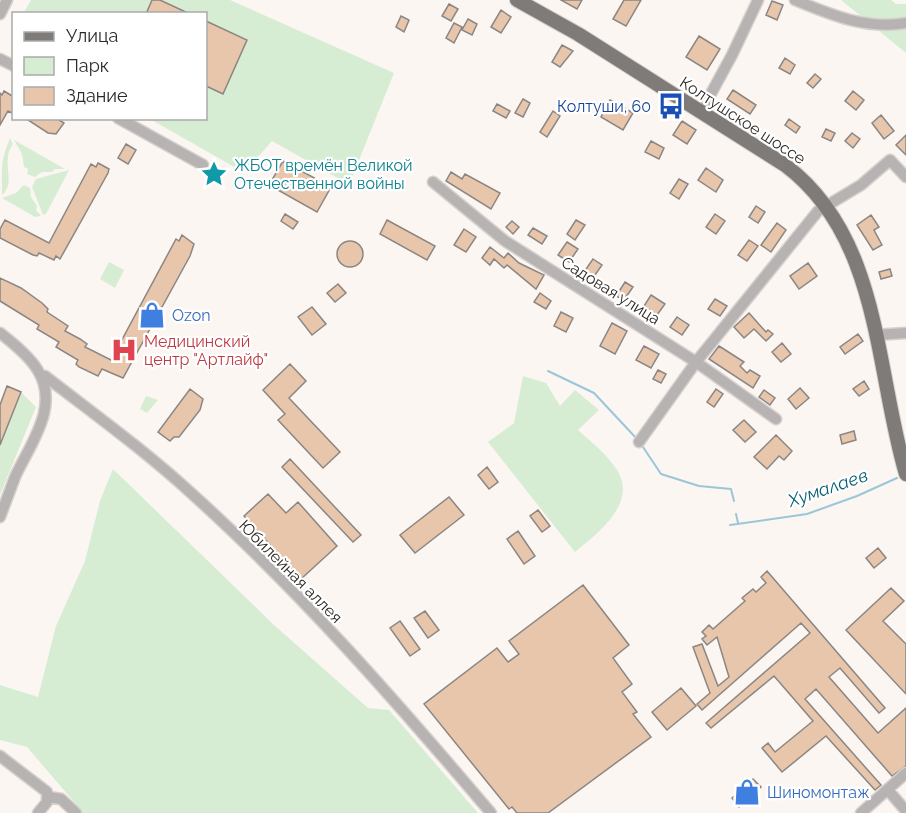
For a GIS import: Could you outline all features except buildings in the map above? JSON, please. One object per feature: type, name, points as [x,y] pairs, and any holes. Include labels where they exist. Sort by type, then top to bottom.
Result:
[{"type":"main road","name":"Колтушское шоссе","points":[[517,0],[578,34],[785,165],[815,191],[827,207],[853,253],[875,335],[906,474]]},
{"type":"street","points":[[0,14],[7,0]]},
{"type":"street","points":[[701,112],[758,0]]},
{"type":"street","points":[[795,0],[845,20],[870,24],[906,24]]},
{"type":"street","points":[[122,120],[203,165]]},
{"type":"street","points":[[639,442],[696,362],[818,211],[861,185],[890,160],[906,177]]},
{"type":"street","name":"Садовая улица","points":[[433,182],[505,241],[696,362],[776,419]]},
{"type":"street","points":[[0,333],[38,369],[45,390],[45,405],[38,435],[16,477],[0,516]]},
{"type":"street","points":[[875,335],[906,333]]},
{"type":"street","name":"Юбилейная аллея","points":[[45,376],[160,465],[255,554],[390,695],[491,813]]},
{"type":"street","points":[[0,756],[42,787],[49,797],[61,800],[76,813]]},
{"type":"street","points":[[861,813],[906,773]]},
{"type":"street","points":[[888,790],[906,811]]},
{"type":"street","points":[[38,813],[49,797]]},
{"type":"green space","points":[[31,0],[230,0],[394,73],[351,180],[345,182],[272,141],[250,166],[239,163],[236,168],[152,120],[207,120],[207,12],[24,12]]},
{"type":"green space","points":[[841,0],[891,0],[896,4],[906,4],[906,53]]},
{"type":"green space","points":[[10,138],[13,144],[8,158],[9,178],[2,195],[3,160]]},
{"type":"green space","points":[[14,140],[65,169],[42,172],[35,177],[27,174],[28,169],[24,167],[22,154]]},
{"type":"green space","points":[[69,170],[46,214],[43,215],[32,187],[36,179]]},
{"type":"green space","points":[[24,185],[30,188],[31,197],[37,206],[36,210],[41,216],[35,217],[2,198],[16,193]]},
{"type":"green space","points":[[109,262],[124,270],[115,288],[100,279]]},
{"type":"green space","points":[[523,376],[546,383],[560,406],[575,390],[599,410],[578,430],[609,459],[622,482],[623,494],[612,516],[575,552],[488,442],[514,423]]},
{"type":"green space","points":[[21,392],[36,407],[0,495],[0,446]]},
{"type":"green space","points":[[146,396],[158,400],[147,413],[140,409]]},
{"type":"green space","points":[[113,469],[274,625],[368,708],[389,710],[478,813],[77,813],[81,810],[27,747],[0,740],[0,685],[38,697],[56,626],[85,561],[100,501]]},
{"type":"waterway","points":[[548,371],[594,393],[637,439]]},
{"type":"waterway","points":[[641,444],[661,474],[699,486],[731,489],[734,501]]},
{"type":"waterway","name":"Хумалаев","points":[[730,525],[807,514],[857,496],[897,478]]},
{"type":"waterway","points":[[736,514],[738,523]]},
{"type":"place","name":"Колтуши, 60","points":[[671,106]]},
{"type":"place","name":"ЖБОТ времён Великой Отечественной войны","points":[[214,174]]},
{"type":"place","name":"Ozon","points":[[152,315]]},
{"type":"place","name":"Медицинский центр \"Артлайф\"","points":[[124,350]]},
{"type":"place","name":"Шиномонтаж","points":[[747,792]]}]
